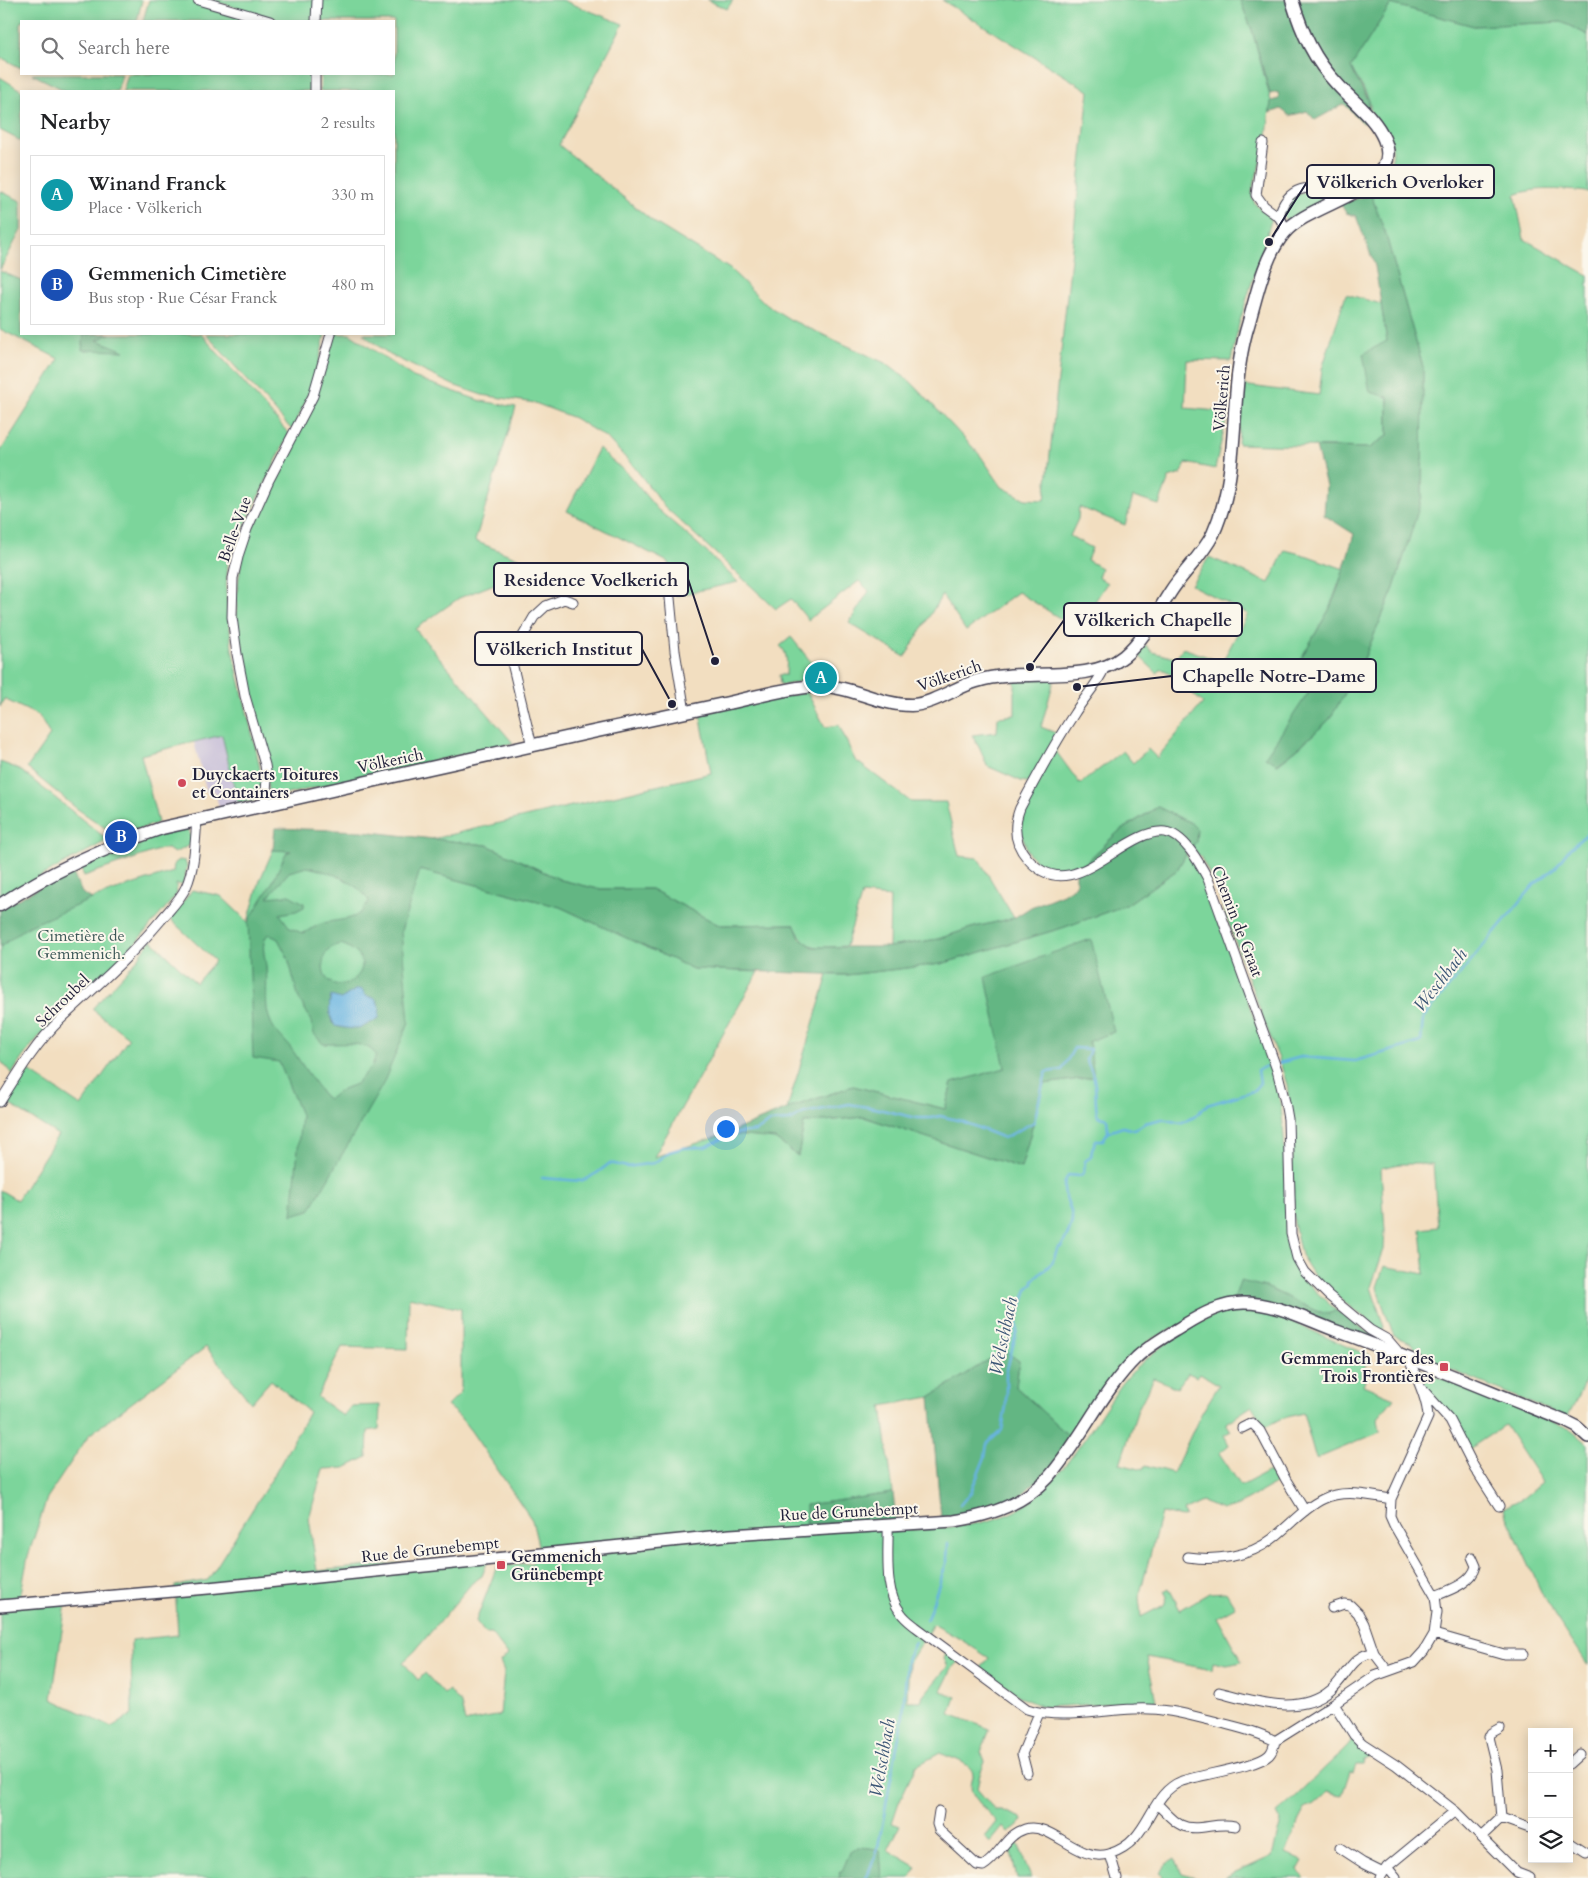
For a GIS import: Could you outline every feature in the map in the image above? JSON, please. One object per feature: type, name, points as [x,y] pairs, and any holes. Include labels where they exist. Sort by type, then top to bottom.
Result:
[{"type":"main road","name":"Völkerich","points":[[0,905],[46,878],[107,848],[162,828],[197,820],[761,696],[820,686],[833,686],[907,705],[919,704],[940,698],[976,681],[1104,669],[1127,653],[1142,637],[1176,584],[1205,549],[1222,510],[1232,460],[1237,392],[1244,341],[1259,287],[1270,257],[1287,230],[1311,212],[1362,188],[1377,178],[1387,161],[1388,150],[1385,140],[1375,124],[1336,84],[1315,57],[1306,41],[1292,0]]},
{"type":"street","points":[[198,0],[267,20]]},
{"type":"street","points":[[316,20],[317,0]]},
{"type":"street","points":[[315,75],[315,90]]},
{"type":"street","points":[[1263,143],[1256,195],[1264,206],[1279,217],[1287,230]]},
{"type":"street","points":[[1279,217],[1280,209],[1290,194],[1298,190],[1320,191],[1333,201]]},
{"type":"street","name":"Belle-Vue","points":[[265,805],[267,778],[265,764],[245,696],[237,654],[232,617],[233,578],[247,530],[269,480],[313,396],[331,335]]},
{"type":"street","points":[[670,598],[685,712]]},
{"type":"street","points":[[532,746],[513,667],[513,653],[534,617],[546,606],[564,600],[573,602]]},
{"type":"street","name":"Chemin de Graat","points":[[1104,669],[1059,736],[1020,808],[1016,820],[1015,833],[1018,845],[1032,864],[1043,871],[1056,875],[1078,873],[1142,837],[1155,833],[1164,832],[1172,834],[1194,856],[1208,879],[1217,902],[1277,1070],[1288,1119],[1290,1220],[1292,1240],[1297,1258],[1305,1272],[1328,1295],[1370,1330],[1388,1340],[1404,1357]]},
{"type":"street","name":"Schroubel","points":[[0,1102],[24,1064],[50,1031],[133,952],[185,889],[190,874],[197,820]]},
{"type":"street","name":"Rue de Grunebempt","points":[[0,1606],[208,1588],[730,1535],[954,1521],[974,1518],[1001,1509],[1031,1492],[1047,1479],[1106,1395],[1138,1356],[1166,1336],[1217,1308],[1244,1303],[1269,1306],[1404,1357],[1565,1421],[1577,1427],[1588,1437]]},
{"type":"street","points":[[938,1811],[937,1824],[939,1830],[977,1865],[983,1866],[988,1863],[1009,1838],[1024,1829],[1031,1828],[1054,1836],[1086,1853],[1101,1856],[1110,1854],[1120,1850],[1137,1837],[1167,1790],[1183,1781],[1264,1759],[1270,1754],[1275,1741],[1375,1676],[1387,1670],[1414,1662],[1424,1651],[1434,1634],[1437,1612],[1435,1596],[1394,1525],[1389,1508],[1391,1499],[1428,1417],[1420,1386],[1404,1357]]},
{"type":"street","points":[[1420,1386],[1450,1420],[1474,1467],[1499,1506]]},
{"type":"street","points":[[1242,1428],[1252,1423],[1260,1430],[1286,1480],[1305,1511]]},
{"type":"street","points":[[1188,1557],[1212,1558],[1250,1551],[1272,1540],[1305,1511],[1324,1498],[1346,1494],[1391,1499]]},
{"type":"street","points":[[888,1525],[891,1590],[895,1604],[901,1614],[1027,1709],[1039,1713],[1054,1714],[1134,1709],[1169,1710],[1267,1736],[1275,1741]]},
{"type":"street","points":[[1435,1596],[1462,1583],[1473,1575],[1476,1566],[1472,1557]]},
{"type":"street","points":[[1332,1608],[1344,1604],[1350,1605],[1358,1612],[1374,1654],[1387,1670]]},
{"type":"street","points":[[1434,1634],[1504,1654],[1523,1654]]},
{"type":"street","points":[[1219,1692],[1273,1704],[1302,1704],[1332,1690],[1349,1667],[1360,1657],[1374,1654]]},
{"type":"street","points":[[1334,1704],[1354,1735],[1362,1743],[1403,1770],[1455,1811],[1517,1873],[1530,1878]]},
{"type":"street","points":[[1027,1773],[1022,1754],[1039,1713]]},
{"type":"street","points":[[1500,1728],[1491,1732],[1489,1737],[1497,1770],[1501,1818]]},
{"type":"street","points":[[1573,1760],[1580,1754]]},
{"type":"street","points":[[1157,1804],[1180,1825],[1199,1828],[1219,1824],[1235,1826]]},
{"type":"street","points":[[1383,1873],[1455,1811]]},
{"type":"street","points":[[1482,1836],[1501,1818]]},
{"type":"street","points":[[1501,1818],[1528,1828]]},
{"type":"street","points":[[1573,1845],[1586,1853]]},
{"type":"street","points":[[1340,1848],[1362,1863],[1396,1878]]},
{"type":"street","points":[[1110,1854],[1117,1878]]},
{"type":"shaded area","points":[[222,735],[238,803],[219,808],[215,791],[207,793],[194,742]]},
{"type":"green space","points":[[0,0],[142,0],[137,20],[20,20],[20,67],[2,58],[0,61]]},
{"type":"green space","points":[[149,0],[191,0],[258,20],[143,20]]},
{"type":"green space","points":[[210,0],[315,0],[313,20],[279,20]]},
{"type":"green space","points":[[321,0],[562,0],[623,24],[559,145],[655,223],[730,269],[767,305],[791,320],[885,363],[911,382],[980,455],[1002,487],[1025,499],[1045,500],[1089,91],[942,0],[1240,0],[1252,30],[1271,101],[1266,144],[1252,191],[1254,202],[1266,213],[1271,221],[1239,324],[1231,361],[1187,360],[1185,408],[1228,412],[1215,469],[1186,463],[1181,474],[1169,478],[1159,505],[1133,497],[1125,525],[1079,507],[1078,519],[1070,536],[1092,548],[1087,560],[1101,568],[1098,577],[1107,583],[1077,629],[1018,592],[966,631],[942,595],[905,657],[849,623],[869,591],[859,581],[808,620],[791,599],[776,609],[664,506],[635,468],[607,438],[574,418],[535,403],[482,395],[453,385],[390,355],[364,335],[395,335],[395,90],[320,90],[321,75],[395,75],[395,20],[321,20]]},
{"type":"green space","points":[[707,0],[733,0],[727,9]]},
{"type":"green space","points":[[1240,0],[1588,0],[1588,35],[1562,22],[1474,26],[1391,4],[1351,67],[1369,101],[1367,121],[1363,123],[1344,104],[1315,120],[1307,111],[1290,116],[1281,109],[1270,113],[1271,101],[1279,99],[1278,92],[1270,94],[1252,30]]},
{"type":"green space","points":[[1391,4],[1474,26],[1562,22],[1588,35],[1588,192],[1532,190],[1515,195],[1524,239],[1588,275],[1588,1376],[1567,1418],[1420,1357],[1411,1343],[1394,1336],[1377,1287],[1384,1266],[1425,1274],[1421,1229],[1438,1227],[1433,1164],[1400,1164],[1381,1168],[1385,1231],[1384,1249],[1371,1287],[1384,1327],[1382,1331],[1332,1293],[1315,1277],[1301,1255],[1294,1223],[1291,1118],[1287,1085],[1215,885],[1201,858],[1192,847],[1191,823],[1157,807],[1118,832],[1082,866],[1057,870],[1037,862],[1029,854],[1020,830],[1025,807],[1037,784],[1021,781],[987,766],[972,735],[997,732],[998,717],[1015,715],[1015,675],[1056,673],[1041,727],[1063,736],[1055,750],[1080,784],[1123,751],[1133,763],[1148,749],[1157,758],[1203,703],[1168,672],[1162,669],[1157,673],[1137,654],[1146,645],[1152,652],[1175,658],[1183,648],[1222,662],[1248,614],[1191,585],[1209,557],[1269,583],[1285,550],[1344,569],[1329,610],[1288,681],[1310,691],[1266,757],[1278,764],[1329,720],[1360,668],[1394,588],[1422,497],[1423,367],[1385,232],[1371,195],[1384,178],[1390,166],[1393,149],[1388,136],[1371,112],[1368,97],[1351,67]]},
{"type":"green space","points":[[34,75],[122,75],[117,90],[64,90]]},
{"type":"green space","points":[[128,75],[313,75],[312,90],[123,90]]},
{"type":"green space","points":[[0,77],[20,90],[20,140],[0,130]]},
{"type":"green space","points":[[0,191],[20,201],[20,232],[0,270]]},
{"type":"green space","points":[[1308,191],[1319,196],[1324,201],[1288,221],[1281,215],[1294,196]]},
{"type":"green space","points":[[1371,195],[1385,232],[1423,367],[1422,497],[1394,588],[1360,668],[1329,720],[1277,764],[1265,757],[1309,692],[1288,681],[1329,610],[1338,588],[1354,534],[1324,515],[1326,486],[1316,447],[1370,448],[1388,435],[1388,397],[1370,392],[1363,354],[1387,341],[1375,266],[1356,216],[1346,213],[1340,203]]},
{"type":"green space","points":[[0,271],[20,280],[20,335],[202,335],[289,434],[228,560],[226,592],[232,649],[262,779],[254,801],[238,803],[222,735],[141,755],[158,823],[117,836],[76,808],[27,768],[50,735],[39,716],[4,699],[0,707],[0,452],[59,359],[0,329]]},
{"type":"green space","points":[[1346,294],[1381,304],[1387,341],[1388,435],[1370,448],[1238,444],[1242,385],[1319,395],[1322,369]]},
{"type":"green space","points":[[84,335],[108,335],[97,340],[125,351],[82,350]]},
{"type":"green space","points":[[207,335],[325,335],[312,384],[292,430]]},
{"type":"green space","points":[[335,335],[351,335],[413,377],[481,401],[516,407],[475,541],[535,565],[502,581],[459,598],[415,629],[513,743],[270,798],[238,635],[236,599],[243,548],[269,486],[316,396]]},
{"type":"green space","points":[[599,448],[626,472],[657,509],[738,582],[675,596],[668,562],[567,511]]},
{"type":"green space","points":[[791,637],[820,673],[817,678],[785,685],[780,684],[779,675],[786,675],[786,656],[780,646]]},
{"type":"green space","points":[[807,692],[825,727],[839,725],[855,760],[911,802],[946,802],[959,856],[978,858],[1014,918],[971,928],[938,939],[889,947],[890,897],[862,894],[846,946],[821,947],[814,946],[803,940],[794,924],[719,925],[651,889],[598,889],[561,880],[487,845],[432,839],[711,773],[700,713]]},
{"type":"green space","points":[[0,762],[19,769],[108,840],[0,898]]},
{"type":"green space","points":[[1158,807],[1191,823],[1197,829],[1196,842],[1186,854],[1177,870],[1126,905],[1062,928],[941,964],[847,975],[693,969],[560,907],[420,870],[401,931],[409,1022],[383,1084],[310,1210],[292,1215],[301,1115],[279,1062],[253,1058],[248,922],[272,883],[286,853],[291,851],[273,850],[275,828],[362,831],[487,845],[561,880],[598,889],[651,889],[719,925],[794,924],[800,938],[813,947],[889,947],[938,939],[971,928],[1014,918],[1031,907],[1063,894],[1076,885],[1076,867],[1083,866],[1118,832]],"holes":[[[307,867],[325,871],[350,882],[369,901],[361,913],[356,916],[321,924],[302,933],[290,928],[280,914],[296,911],[304,907],[304,903],[289,895],[268,897],[289,872]],[[268,934],[278,939],[288,958],[299,999],[310,1018],[314,1034],[323,1044],[359,1045],[372,1050],[376,1055],[372,1066],[356,1084],[343,1089],[328,1099],[323,1095],[271,1023],[266,1004],[267,972],[264,950]],[[341,944],[355,952],[362,962],[362,968],[355,979],[347,984],[336,984],[326,978],[323,963],[324,957],[330,948]],[[355,990],[365,995],[379,1018],[358,1028],[335,1026],[330,1017],[341,999]]]},
{"type":"green space","points":[[187,828],[191,837],[190,845],[174,853],[168,849],[161,849],[84,876],[81,869],[82,866],[143,843],[158,834]]},
{"type":"green space","points":[[273,850],[292,851],[420,870],[560,907],[693,969],[758,972],[654,1157],[726,1134],[775,1139],[798,1156],[804,1123],[864,1117],[1021,1168],[1044,1084],[1094,1077],[1005,1069],[952,1083],[945,1109],[853,1086],[787,1109],[828,975],[847,975],[941,964],[1062,928],[1126,905],[1177,870],[1186,854],[1203,878],[1275,1076],[1283,1121],[1286,1230],[1290,1254],[1301,1276],[1336,1310],[1329,1314],[1316,1311],[1266,1287],[1234,1299],[1148,1341],[1071,1438],[1016,1387],[1019,1361],[1003,1351],[930,1397],[882,1406],[893,1493],[807,1505],[806,1524],[841,1524],[893,1530],[923,1529],[984,1522],[1008,1514],[1019,1509],[1048,1485],[1075,1452],[1129,1375],[1154,1352],[1203,1321],[1223,1312],[1252,1309],[1275,1314],[1370,1355],[1362,1374],[1366,1377],[1363,1385],[1394,1398],[1378,1418],[1380,1432],[1316,1459],[1303,1413],[1280,1419],[1265,1427],[1252,1406],[1226,1423],[1231,1431],[1224,1435],[1229,1445],[1219,1453],[1241,1486],[1269,1471],[1275,1484],[1238,1505],[1223,1510],[1202,1502],[1183,1511],[1185,1516],[1182,1517],[1161,1513],[1139,1597],[1141,1617],[1164,1605],[1167,1597],[1164,1591],[1169,1588],[1180,1610],[1209,1593],[1226,1592],[1235,1607],[1217,1617],[1242,1662],[1227,1665],[1213,1662],[1212,1670],[1147,1657],[1156,1701],[1043,1707],[1022,1698],[981,1668],[989,1658],[933,1624],[909,1663],[907,1701],[921,1701],[948,1666],[944,1659],[946,1653],[958,1662],[953,1667],[941,1691],[956,1697],[950,1714],[990,1729],[981,1752],[985,1762],[977,1789],[995,1810],[1002,1810],[1022,1818],[1023,1821],[1008,1833],[1003,1827],[990,1843],[985,1837],[997,1822],[980,1804],[972,1792],[972,1771],[966,1764],[940,1753],[916,1766],[899,1802],[892,1823],[900,1826],[888,1850],[917,1867],[910,1878],[882,1878],[879,1851],[841,1871],[839,1878],[0,1878],[0,1190],[17,1200],[58,1135],[7,1103],[29,1071],[81,1106],[129,1038],[92,1009],[136,961],[151,940],[196,983],[215,961],[170,919],[192,890],[221,896],[248,922],[260,880]],"holes":[[[409,1297],[461,1309],[461,1392],[447,1406],[459,1416],[471,1431],[532,1520],[539,1549],[532,1563],[497,1566],[476,1621],[485,1633],[491,1633],[508,1655],[500,1662],[504,1672],[500,1715],[465,1722],[461,1704],[449,1690],[444,1694],[425,1673],[418,1680],[403,1662],[414,1652],[472,1583],[482,1576],[490,1555],[317,1571],[309,1518],[323,1469],[345,1468],[367,1457],[368,1431],[379,1429],[380,1405],[351,1406],[343,1416],[317,1397],[342,1347],[408,1349]],[[206,1347],[251,1403],[271,1380],[309,1412],[276,1472],[208,1580],[175,1586],[178,1635],[131,1640],[132,1715],[111,1727],[52,1699],[67,1596],[20,1598],[28,1556],[47,1498],[89,1435]],[[1188,1373],[1197,1377],[1200,1373],[1219,1385],[1201,1414],[1173,1473],[1145,1465],[1143,1470],[1120,1464],[1138,1409],[1154,1378],[1177,1388]]]},
{"type":"green space","name":"Cimetière de Gemmenich.","points":[[179,860],[185,861],[187,867],[183,885],[176,884],[177,894],[120,959],[41,1034],[12,1074],[0,1060],[0,947],[24,929],[63,910],[173,872],[174,864]]},
{"type":"green space","points":[[69,871],[74,875],[82,893],[92,899],[27,927],[0,947],[0,909]]},
{"type":"green space","points":[[1091,939],[1114,1032],[1089,1041],[1094,1077],[1044,1084],[1021,1168],[864,1117],[804,1123],[798,1156],[775,1139],[726,1134],[787,1109],[853,1086],[945,1109],[952,1083],[1005,1068],[986,977]]},
{"type":"green space","points":[[1240,1281],[1266,1287],[1316,1311],[1329,1314],[1336,1310],[1383,1342],[1381,1344],[1234,1299]]},
{"type":"green space","points":[[1004,1350],[1019,1361],[1016,1387],[1071,1438],[1052,1467],[1018,1498],[971,1514],[941,1517],[930,1397]]},
{"type":"green space","points":[[1421,1370],[1531,1412],[1572,1430],[1588,1444],[1588,1665],[1543,1596],[1503,1508],[1523,1498],[1542,1482],[1505,1425],[1469,1449],[1452,1419],[1423,1383],[1418,1372]]},
{"type":"green space","points":[[893,1493],[896,1521],[806,1524],[806,1505]]},
{"type":"green space","points":[[1353,1740],[1372,1756],[1364,1760],[1363,1765],[1356,1765],[1353,1772],[1350,1771],[1342,1795],[1328,1792],[1314,1805],[1305,1809],[1286,1854],[1302,1861],[1297,1870],[1305,1878],[1225,1878],[1272,1856],[1281,1821],[1277,1813]]},
{"type":"green space","points":[[1016,1838],[1031,1878],[1017,1878],[1009,1843]]},
{"type":"green space","points":[[858,1847],[880,1851],[882,1878],[839,1878],[851,1850]]},
{"type":"green space","points":[[1175,1858],[1182,1873],[1199,1878],[1162,1878],[1163,1876],[1159,1873],[1167,1863]]},
{"type":"water","points":[[362,989],[365,995],[376,999],[380,1008],[379,1018],[358,1028],[335,1026],[330,1012],[331,996],[341,999],[355,990]]},
{"type":"waterway","name":"Weschbach","points":[[1279,1063],[1301,1057],[1355,1061],[1421,1042],[1423,1018],[1535,884],[1555,868],[1570,848],[1588,833]]},
{"type":"waterway","points":[[542,1178],[582,1181],[610,1163],[627,1167],[654,1163],[669,1152],[683,1148],[705,1147],[732,1134],[756,1131],[770,1122],[789,1121],[804,1113],[849,1104],[917,1118],[940,1116],[961,1121],[1004,1138],[1034,1122],[1046,1072],[1062,1070],[1074,1048],[1090,1049],[1086,1060],[1093,1076],[1098,1116],[1107,1119],[1108,1132]]},
{"type":"waterway","name":"Welschbach","points":[[960,1505],[971,1492],[985,1457],[987,1444],[1002,1430],[1006,1406],[1006,1373],[1017,1330],[1017,1320],[1027,1289],[1033,1283],[1033,1280],[1052,1263],[1058,1247],[1061,1247],[1070,1228],[1072,1217],[1064,1192],[1065,1181],[1068,1175],[1079,1176],[1084,1173],[1085,1161],[1091,1157],[1096,1140],[1103,1140],[1108,1132],[1123,1127],[1134,1130],[1145,1123],[1162,1119],[1180,1123],[1194,1117],[1207,1105],[1253,1091],[1260,1083],[1258,1070],[1266,1066]]},
{"type":"waterway","name":"Welschbach","points":[[927,1619],[947,1561],[948,1543]]},
{"type":"waterway","name":"Welschbach","points":[[866,1878],[877,1852],[903,1715],[907,1660],[915,1642]]},
{"type":"place","name":"Völkerich Overloker","points":[[1269,242]]},
{"type":"place","name":"Residence Voelkerich","points":[[715,661]]},
{"type":"place","name":"Völkerich Chapelle","points":[[1030,667]]},
{"type":"place","name":"Winand Franck","points":[[821,678]]},
{"type":"place","name":"Chapelle Notre-Dame","points":[[1077,687]]},
{"type":"place","name":"Völkerich Institut","points":[[672,704]]},
{"type":"place","name":"Duyckaerts Toitures et Containers","points":[[182,783]]},
{"type":"place","name":"Gemmenich Cimetière","points":[[121,837]]},
{"type":"place","name":"Gemmenich Parc des Trois Frontières","points":[[1444,1367]]},
{"type":"place","name":"Gemmenich Grünebempt","points":[[501,1565]]}]
